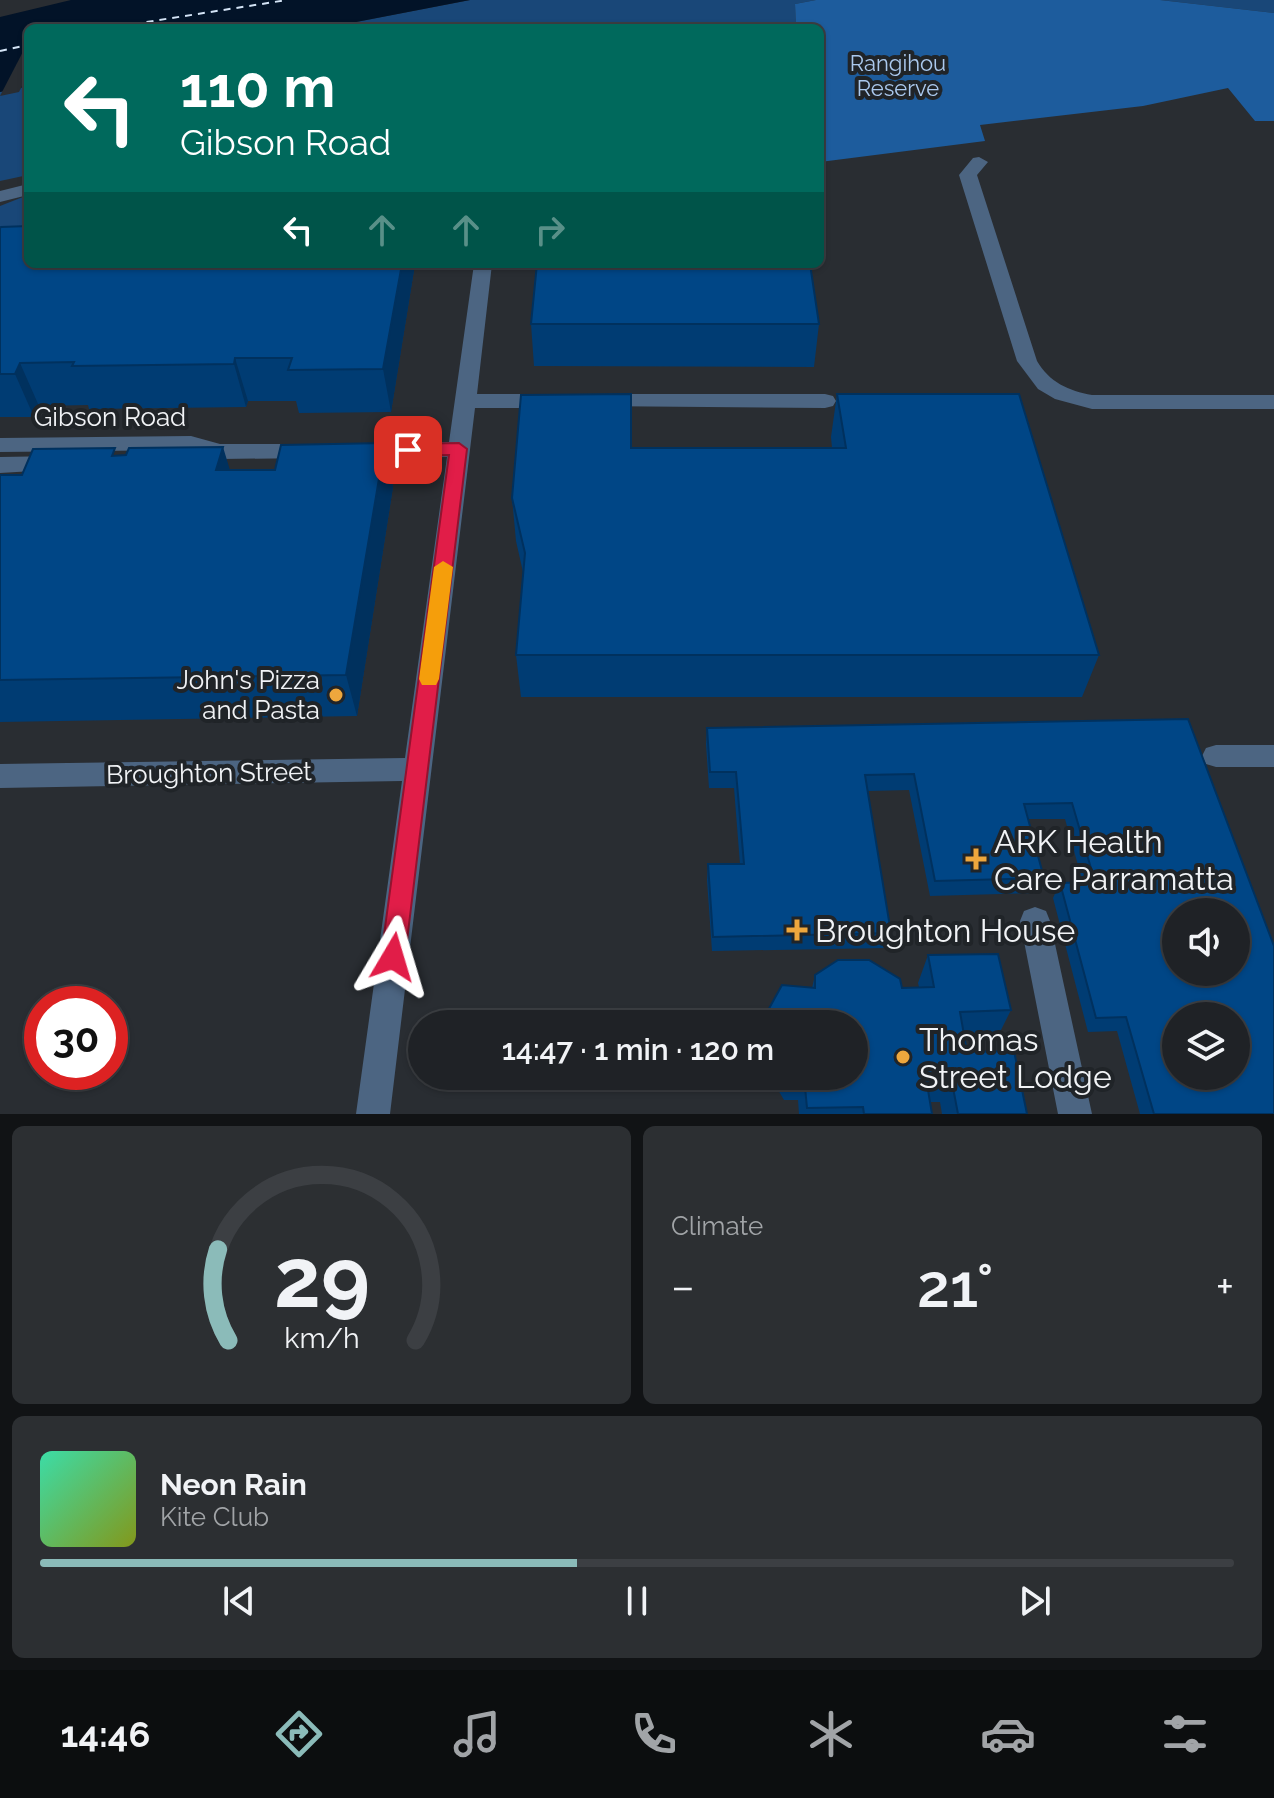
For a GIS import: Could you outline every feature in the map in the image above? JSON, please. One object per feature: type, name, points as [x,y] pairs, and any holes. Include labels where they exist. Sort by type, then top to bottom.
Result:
[{"type":"street","points":[[979,162],[968,175],[1031,369],[1042,383],[1053,390],[1092,402],[1274,402]]},
{"type":"street","points":[[0,197],[24,190]]},
{"type":"street","points":[[373,1114],[482,268]]},
{"type":"street","points":[[465,401],[825,401]]},
{"type":"street","name":"Gibson Road","points":[[0,445],[191,443],[219,452]]},
{"type":"street","name":"Gibson Road","points":[[0,465],[185,462],[219,452],[459,449]]},
{"type":"street","points":[[1216,756],[1274,756]]},
{"type":"street","name":"Broughton Street","points":[[0,776],[417,769]]},
{"type":"street","points":[[1035,921],[1075,1114]]},
{"type":"shaded area","points":[[71,0],[470,0],[346,24],[24,24],[24,87],[0,92],[0,17]]},
{"type":"shaded area","points":[[470,0],[816,0],[795,4],[796,24],[346,24]]},
{"type":"shaded area","points":[[1160,0],[1274,0],[1274,13]]},
{"type":"shaded area","points":[[24,87],[24,176],[0,181],[0,92]]},
{"type":"shaded area","points":[[24,197],[24,250],[0,251],[0,206]]},
{"type":"green space","name":"Rangihou Reserve","points":[[816,0],[1160,0],[1274,13],[1274,121],[1255,121],[1228,88],[1143,106],[980,125],[985,141],[824,161],[824,24],[796,24],[795,4]]},
{"type":"pier","points":[[24,50],[24,83],[19,92],[0,96]]},
{"type":"building","points":[[24,226],[24,268],[401,268],[383,369],[288,370],[292,358],[235,358],[234,364],[72,366],[74,362],[20,363],[15,374],[0,374],[1,227]]},
{"type":"building","points":[[537,268],[811,268],[819,324],[531,324]]},
{"type":"building","points":[[631,394],[631,448],[846,448],[837,394],[1019,394],[1099,655],[516,655],[525,553],[512,498],[521,395]]},
{"type":"building","points":[[385,443],[346,675],[0,680],[0,475],[22,475],[33,449],[115,448],[112,456],[126,455],[129,448],[223,447],[216,470],[275,470],[281,445]]},
{"type":"building","name":"Broughton House","points":[[1188,719],[1274,946],[1274,1114],[1154,1114],[1126,1017],[1096,1018],[1060,883],[1095,882],[1072,803],[1024,804],[1044,878],[935,881],[914,774],[865,775],[891,933],[713,937],[708,864],[744,864],[736,772],[710,772],[707,728]]},
{"type":"building","name":"Thomas Street Lodge","points":[[998,954],[1011,1010],[960,1012],[967,1052],[1014,1051],[1027,1114],[958,1114],[951,1077],[926,1078],[932,1114],[864,1114],[863,1107],[807,1108],[805,1090],[868,1090],[868,1010],[768,1010],[782,985],[815,988],[815,975],[838,960],[869,960],[900,979],[902,988],[934,987],[928,955]]},
{"type":"ferry route","points":[[134,24],[287,0]]},
{"type":"ferry route","points":[[0,51],[24,46]]},
{"type":"slow traffic","points":[[429,679],[443,567]]},
{"type":"place","name":"John's Pizza and Pasta","points":[[336,695]]},
{"type":"place","name":"ARK Health Care Parramatta","points":[[976,859]]},
{"type":"place","name":"Broughton House","points":[[797,930]]},
{"type":"place","name":"Thomas Street Lodge","points":[[903,1057]]},
{"type":"route","points":[[393,957],[459,449],[408,450]]}]
